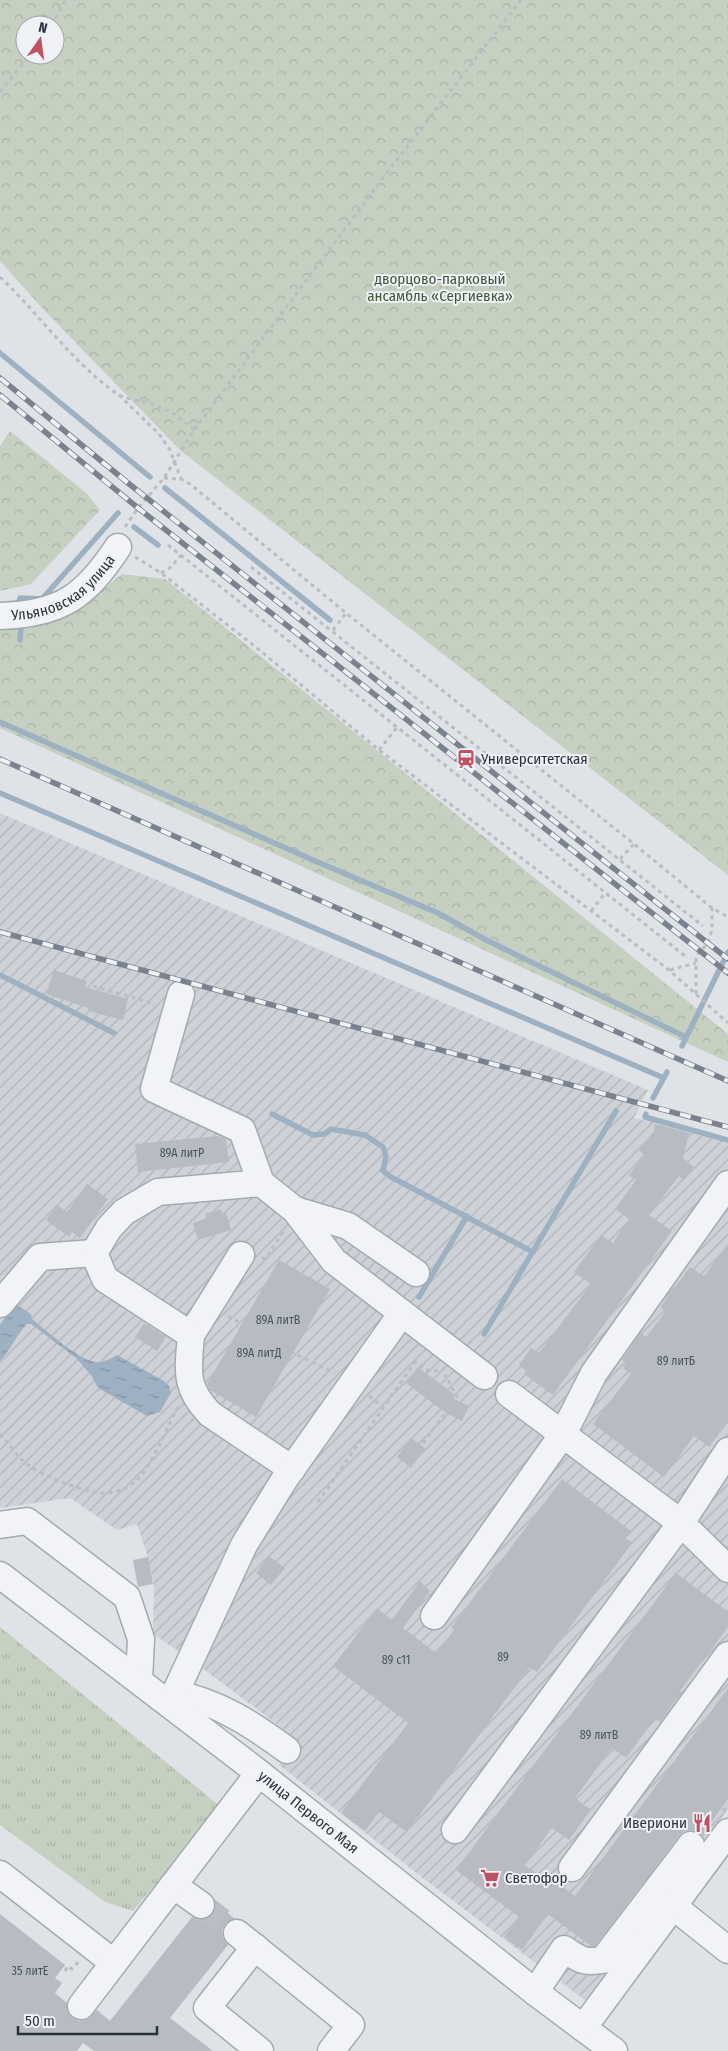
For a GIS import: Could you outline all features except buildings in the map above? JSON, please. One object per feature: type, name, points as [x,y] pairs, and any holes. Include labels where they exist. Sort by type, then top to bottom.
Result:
[{"type":"street","name":"Ульяновская улица","points":[[0,616],[24,615],[49,610],[67,603],[102,572],[118,547]]},
{"type":"street","points":[[179,1002],[154,1089],[242,1130],[261,1183],[295,1210],[334,1261],[484,1376]]},
{"type":"street","points":[[94,1254],[109,1228],[124,1212],[158,1192],[261,1183]]},
{"type":"street","points":[[434,1616],[562,1434],[594,1373],[728,1184]]},
{"type":"street","points":[[287,1750],[233,1714],[198,1698],[172,1699],[244,1545],[292,1469],[351,1384],[394,1307],[408,1268],[348,1226],[295,1210]]},
{"type":"street","points":[[0,1304],[40,1257],[94,1254]]},
{"type":"street","points":[[94,1254],[105,1279],[191,1335]]},
{"type":"street","points":[[241,1255],[191,1335],[188,1369],[191,1388],[200,1403],[210,1414],[292,1469]]},
{"type":"street","points":[[509,1394],[681,1523],[728,1569]]},
{"type":"street","points":[[455,1830],[681,1523],[728,1451]]},
{"type":"street","points":[[0,1525],[27,1521],[127,1597],[140,1639],[139,1680]]},
{"type":"street","name":"улица Первого Мая","points":[[0,1575],[139,1680],[172,1699],[259,1772],[535,1992],[614,2051]]},
{"type":"street","points":[[572,1868],[728,1655]]},
{"type":"street","points":[[81,2006],[259,1772]]},
{"type":"street","points":[[583,2028],[728,1832]]},
{"type":"street","points":[[535,1992],[564,1949],[581,1960],[589,1962],[603,1960],[691,1845]]},
{"type":"street","points":[[0,1874],[114,1963]]},
{"type":"street","points":[[173,1885],[201,1905]]},
{"type":"street","points":[[673,1906],[728,1950]]},
{"type":"street","points":[[260,2051],[207,2008],[246,1940],[351,2025],[331,2051]]},
{"type":"path","points":[[57,15],[66,0]]},
{"type":"path","points":[[521,0],[386,174],[194,430],[164,478],[126,524],[118,547],[161,572],[257,648],[379,750],[669,970],[728,1023]]},
{"type":"path","points":[[0,92],[22,65]]},
{"type":"path","points":[[0,277],[24,300],[47,328],[78,360],[160,434],[170,450],[181,479]]},
{"type":"path","points":[[118,395],[150,403],[176,414],[194,430]]},
{"type":"path","points":[[164,478],[181,479],[190,484],[346,613],[712,908],[728,917]]},
{"type":"path","points":[[168,545],[685,956]]},
{"type":"path","points":[[161,572],[171,567],[180,555]]},
{"type":"path","points":[[251,567],[703,926]]},
{"type":"path","points":[[332,631],[346,613]]},
{"type":"path","points":[[379,750],[398,726]]},
{"type":"path","points":[[620,859],[634,844]]},
{"type":"path","points":[[591,911],[606,892]]},
{"type":"path","points":[[696,994],[696,956],[708,943],[712,930],[712,908]]},
{"type":"path","points":[[669,970],[696,963]]},
{"type":"path","points":[[93,986],[179,1002]]},
{"type":"path","points":[[275,1245],[282,1234]]},
{"type":"path","points":[[210,1306],[295,1354],[334,1372],[383,1407]]},
{"type":"path","points":[[318,1502],[415,1362],[426,1370],[444,1372],[457,1397],[423,1443]]},
{"type":"path","points":[[0,1434],[16,1454],[45,1476],[97,1492],[118,1491],[128,1487],[141,1475],[183,1396],[191,1388]]},
{"type":"path","points":[[65,1971],[68,1966],[72,1969],[84,1954]]},
{"type":"shaded area","points":[[0,813],[648,1090],[634,1118],[689,1129],[728,1142],[728,1809],[586,2001],[423,1878],[279,1765],[294,1737],[186,1656],[153,1634],[154,1587],[147,1554],[137,1524],[117,1530],[70,1498],[0,1508]]},
{"type":"green space","name":"дворцово-парковый ансамбль «Сергиевка»","points":[[0,0],[728,0],[728,875],[181,451],[44,310],[0,261]]},
{"type":"green space","points":[[10,431],[86,493],[100,510],[31,584],[0,591],[0,446]]},
{"type":"green space","points":[[122,574],[165,579],[728,1034],[728,1062],[0,728],[0,626],[72,614]]},
{"type":"green space","points":[[0,1627],[221,1807],[133,1911],[105,1902],[0,1825]]},
{"type":"water","points":[[15,1304],[31,1314],[32,1319],[80,1356],[98,1362],[117,1355],[164,1381],[169,1386],[171,1393],[160,1412],[147,1416],[98,1388],[91,1375],[76,1358],[31,1324],[27,1324],[23,1328],[0,1361],[0,1325],[6,1316],[9,1316],[13,1310],[11,1307]]},
{"type":"waterway","points":[[0,353],[150,477]]},
{"type":"waterway","points":[[165,488],[330,620]]},
{"type":"waterway","points":[[18,607],[20,598],[42,599],[118,513]]},
{"type":"waterway","points":[[134,527],[158,545]]},
{"type":"waterway","points":[[20,640],[21,627]]},
{"type":"waterway","points":[[0,722],[438,913],[488,941],[686,1037]]},
{"type":"waterway","points":[[0,793],[664,1078]]},
{"type":"waterway","points":[[682,1046],[728,952]]},
{"type":"waterway","points":[[0,975],[114,1033]]},
{"type":"waterway","points":[[653,1098],[667,1072]]},
{"type":"waterway","points":[[484,1334],[616,1111]]},
{"type":"waterway","points":[[272,1114],[313,1135],[324,1134],[331,1129],[365,1135],[383,1147],[386,1156],[383,1171],[391,1177],[533,1252]]},
{"type":"waterway","points":[[646,1114],[645,1117],[728,1140]]},
{"type":"waterway","points":[[419,1297],[467,1216]]},
{"type":"tunnel","points":[[201,1905],[237,1933]]},
{"type":"railway","points":[[0,378],[128,483],[728,959]]},
{"type":"railway","points":[[0,395],[138,508],[728,973]]},
{"type":"railway","points":[[0,759],[728,1081]]},
{"type":"railway","points":[[0,932],[728,1127]]},
{"type":"place","name":"Университетская","points":[[466,759]]},
{"type":"place","name":"Ивериони","points":[[702,1823]]},
{"type":"place","name":"Светофор","points":[[490,1878]]}]
